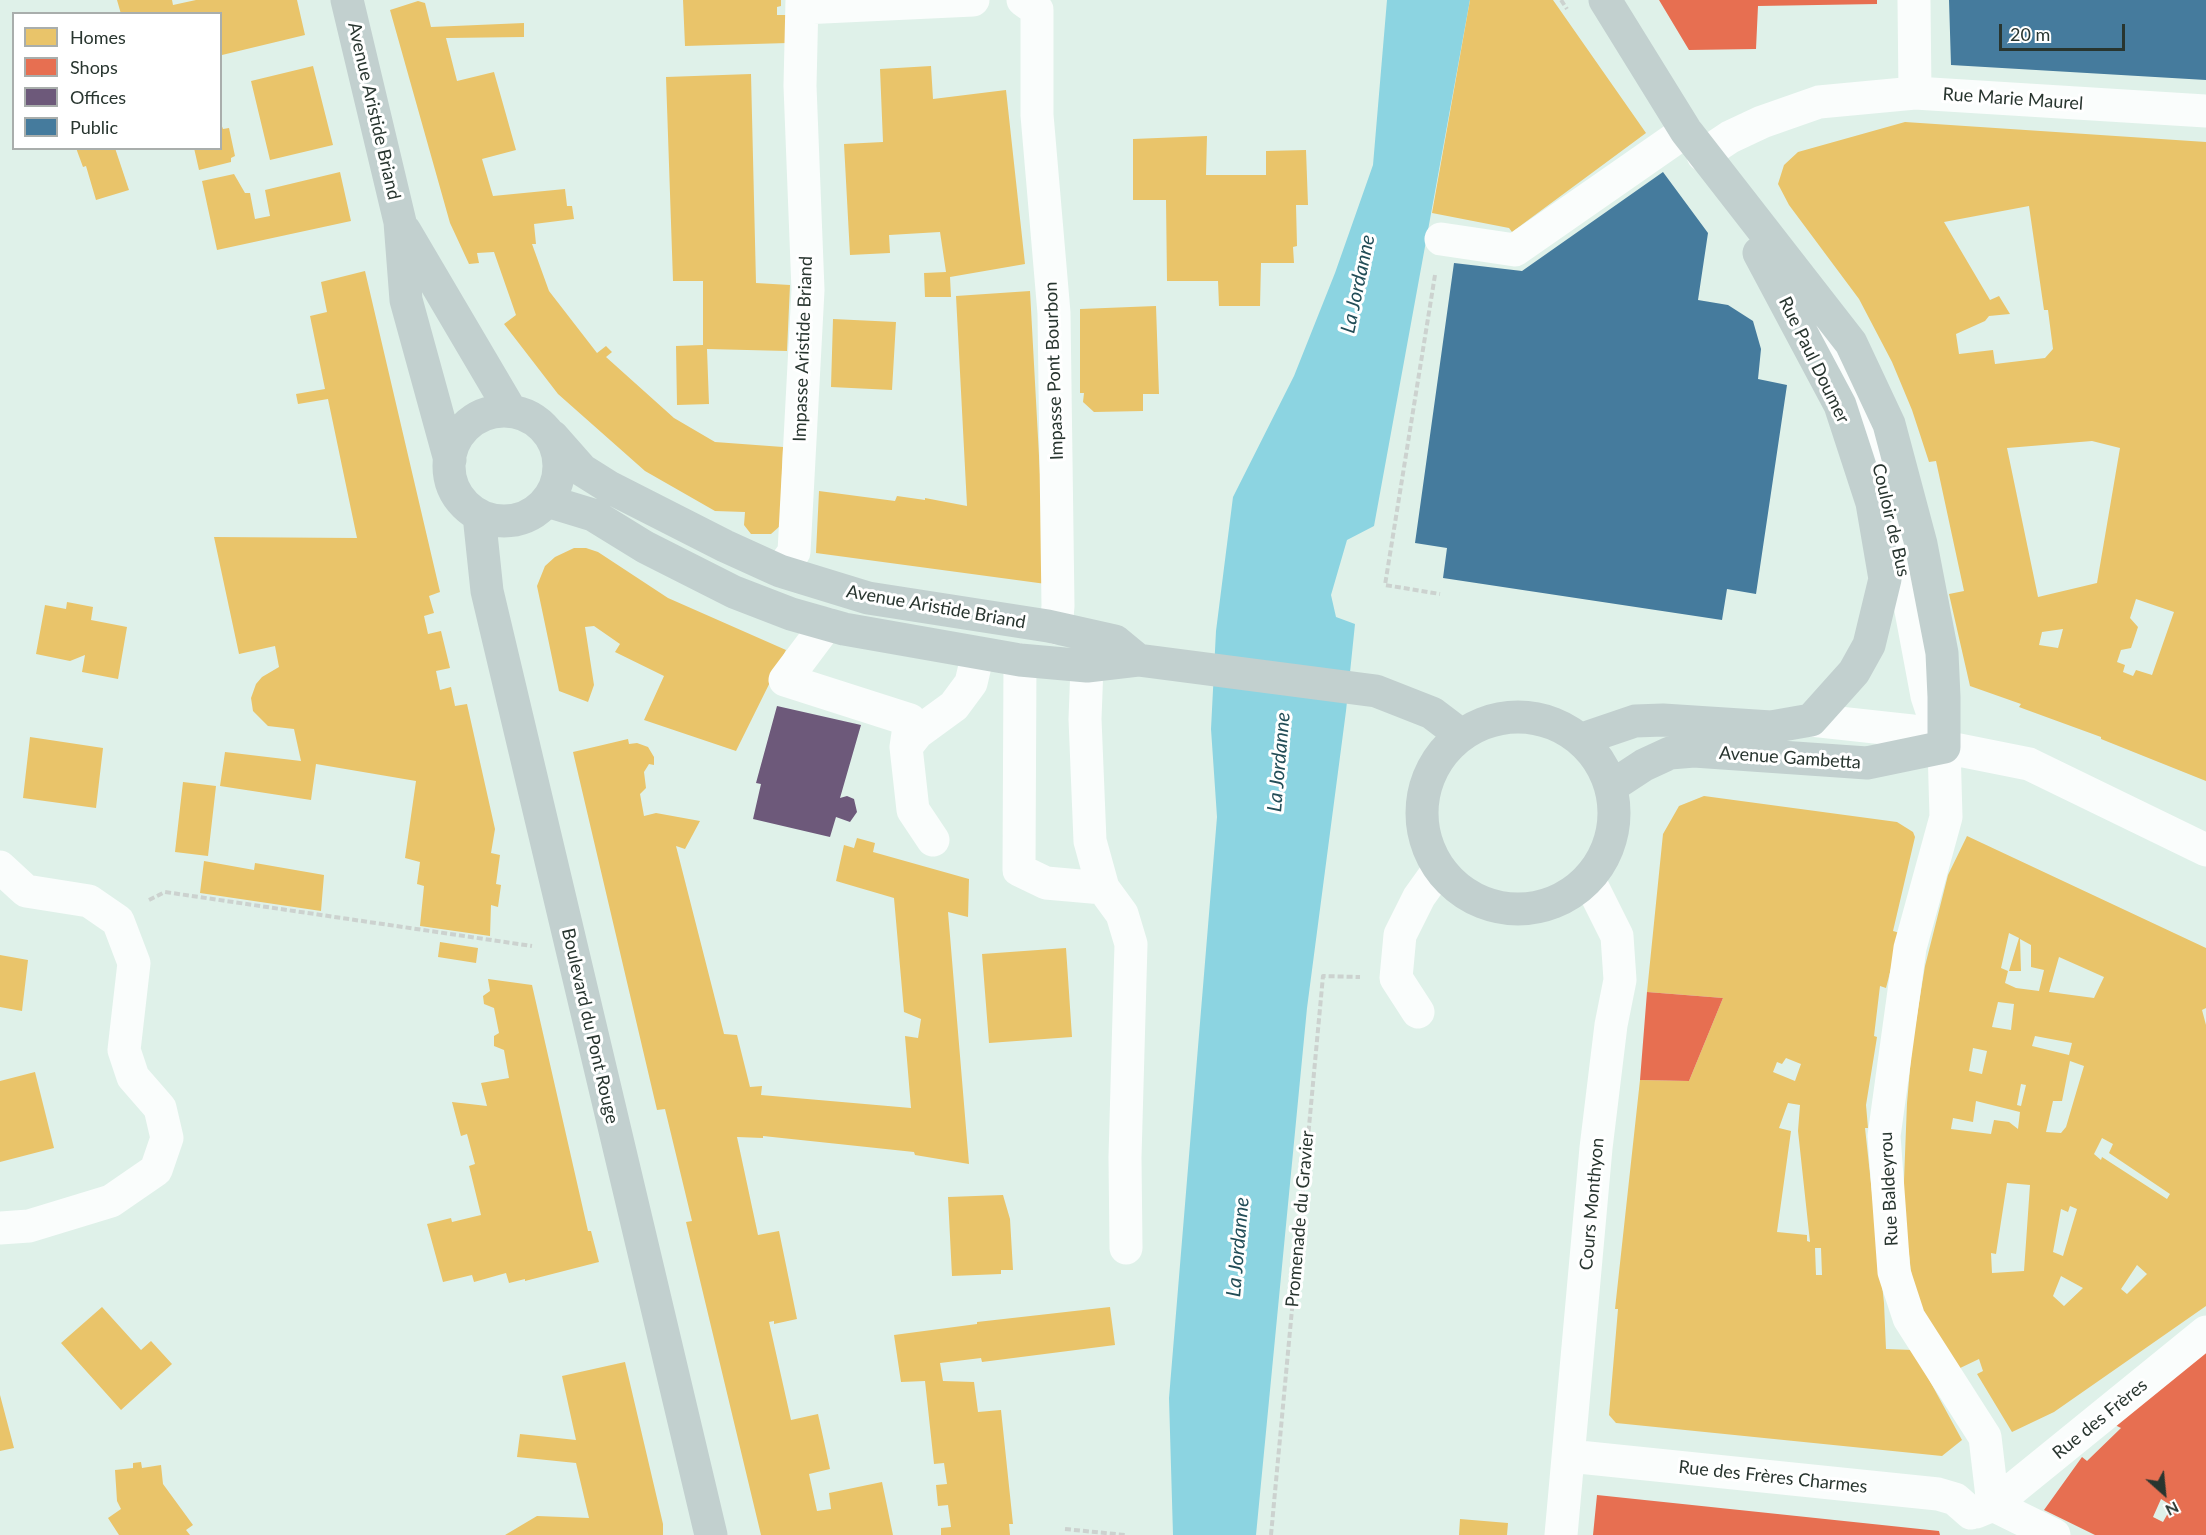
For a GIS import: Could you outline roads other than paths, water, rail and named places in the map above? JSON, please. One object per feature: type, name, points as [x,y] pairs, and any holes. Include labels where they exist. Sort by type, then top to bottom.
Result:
[{"type":"main road","name":"Avenue Aristide Briand","points":[[347,0],[400,222],[406,300],[450,460]]},
{"type":"main road","name":"Rue Paul Doumer","points":[[1605,0],[1694,143],[1793,314],[1840,405],[1872,503],[1885,579],[1869,645],[1854,672],[1811,720]]},
{"type":"main road","name":"Rue Paul Doumer","points":[[1694,143],[1851,343],[1888,424],[1921,544],[1942,653],[1944,747]]},
{"type":"main road","name":"Avenue Aristide Briand","points":[[400,222],[511,411]]},
{"type":"main road","points":[[511,411],[526,415],[541,424],[552,436],[558,451],[560,468],[556,485],[547,501],[532,513],[515,520],[496,520],[479,515],[464,503],[453,487],[451,450],[460,433],[474,419],[492,412],[511,411]]},
{"type":"main road","name":"Avenue Aristide Briand","points":[[552,436],[582,470],[609,487],[780,571],[868,598],[1056,628],[1094,652],[1115,641],[1138,660],[1376,691],[1432,713],[1461,735]]},
{"type":"main road","name":"Avenue Aristide Briand","points":[[547,501],[593,515],[682,567],[734,592],[791,614],[905,641],[1020,660]]},
{"type":"main road","name":"Boulevard du Pont Rouge","points":[[479,515],[486,591],[711,1535]]},
{"type":"main road","points":[[605,522],[659,534],[754,579],[780,571]]},
{"type":"main road","points":[[827,624],[901,604]]},
{"type":"main road","points":[[978,653],[1056,628]]},
{"type":"main road","points":[[1020,660],[1094,652]]},
{"type":"main road","points":[[1522,716],[1554,722],[1582,739],[1600,760],[1612,786],[1616,820],[1608,852],[1589,880],[1566,897],[1540,908],[1511,910],[1483,904],[1458,890],[1439,869],[1426,842],[1421,812],[1426,783],[1440,757],[1461,735],[1490,720],[1522,716]]},
{"type":"main road","points":[[1582,739],[1635,721],[1663,720],[1771,727],[1811,720]]},
{"type":"main road","name":"Avenue Gambetta","points":[[1612,786],[1644,765],[1670,753],[1694,751],[1867,763],[1944,747]]},
{"type":"street","points":[[802,4],[973,0]]},
{"type":"street","name":"Impasse Pont Bourbon","points":[[1023,0],[1037,10],[1036,114],[1054,312],[1058,606],[1056,628]]},
{"type":"street","points":[[1914,0],[1915,93]]},
{"type":"street","name":"Impasse Aristide Briand","points":[[780,571],[794,552],[808,290],[800,86],[802,4]]},
{"type":"street","name":"Rue Marie Maurel","points":[[1441,239],[1515,250],[1694,143],[1730,137],[1762,122],[1820,102],[1915,93],[2206,111]]},
{"type":"street","name":"Couloir de Bus","points":[[1793,314],[1844,372],[1870,432],[1900,552],[1927,696],[1944,747]]},
{"type":"street","points":[[827,624],[785,680],[910,720],[906,747],[913,810],[933,840]]},
{"type":"street","points":[[1094,652],[1084,719],[1090,841],[1103,888],[1122,914],[1131,944],[1125,1248]]},
{"type":"street","points":[[906,747],[917,733],[954,706],[971,683],[978,653]]},
{"type":"street","points":[[1020,660],[1019,870],[1046,883],[1103,888]]},
{"type":"street","points":[[1811,720],[1912,731],[1944,747]]},
{"type":"street","name":"Avenue Gambetta","points":[[1944,747],[2029,764],[2206,850]]},
{"type":"street","name":"Rue Baldeyrou","points":[[1944,747],[1946,817],[1910,948],[1884,1136],[1894,1272],[1910,1317],[1984,1437],[1980,1518]]},
{"type":"street","points":[[0,867],[26,891],[89,901],[118,921],[134,963],[124,1050],[133,1077],[160,1108],[167,1138],[156,1170],[111,1201],[30,1226],[0,1228]]},
{"type":"street","points":[[1418,1012],[1396,978],[1400,935],[1419,897],[1439,869]]},
{"type":"street","name":"Cours Monthyon","points":[[1561,1535],[1596,1148],[1611,1025],[1620,980],[1617,936],[1589,880]]},
{"type":"street","name":"Rue des Frères","points":[[1980,1518],[2206,1332]]},
{"type":"street","name":"Rue des Frères Charmes","points":[[1569,1456],[1938,1494],[1954,1499],[1980,1518],[2054,1535]]},
{"type":"water","name":"La Jordanne","points":[[1387,0],[1470,0],[1374,526],[1347,540],[1331,595],[1336,617],[1355,624],[1346,711],[1307,1008],[1256,1535],[1173,1535],[1169,1398],[1217,817],[1211,729],[1216,631],[1233,497],[1294,376],[1335,273],[1373,165]]}]
